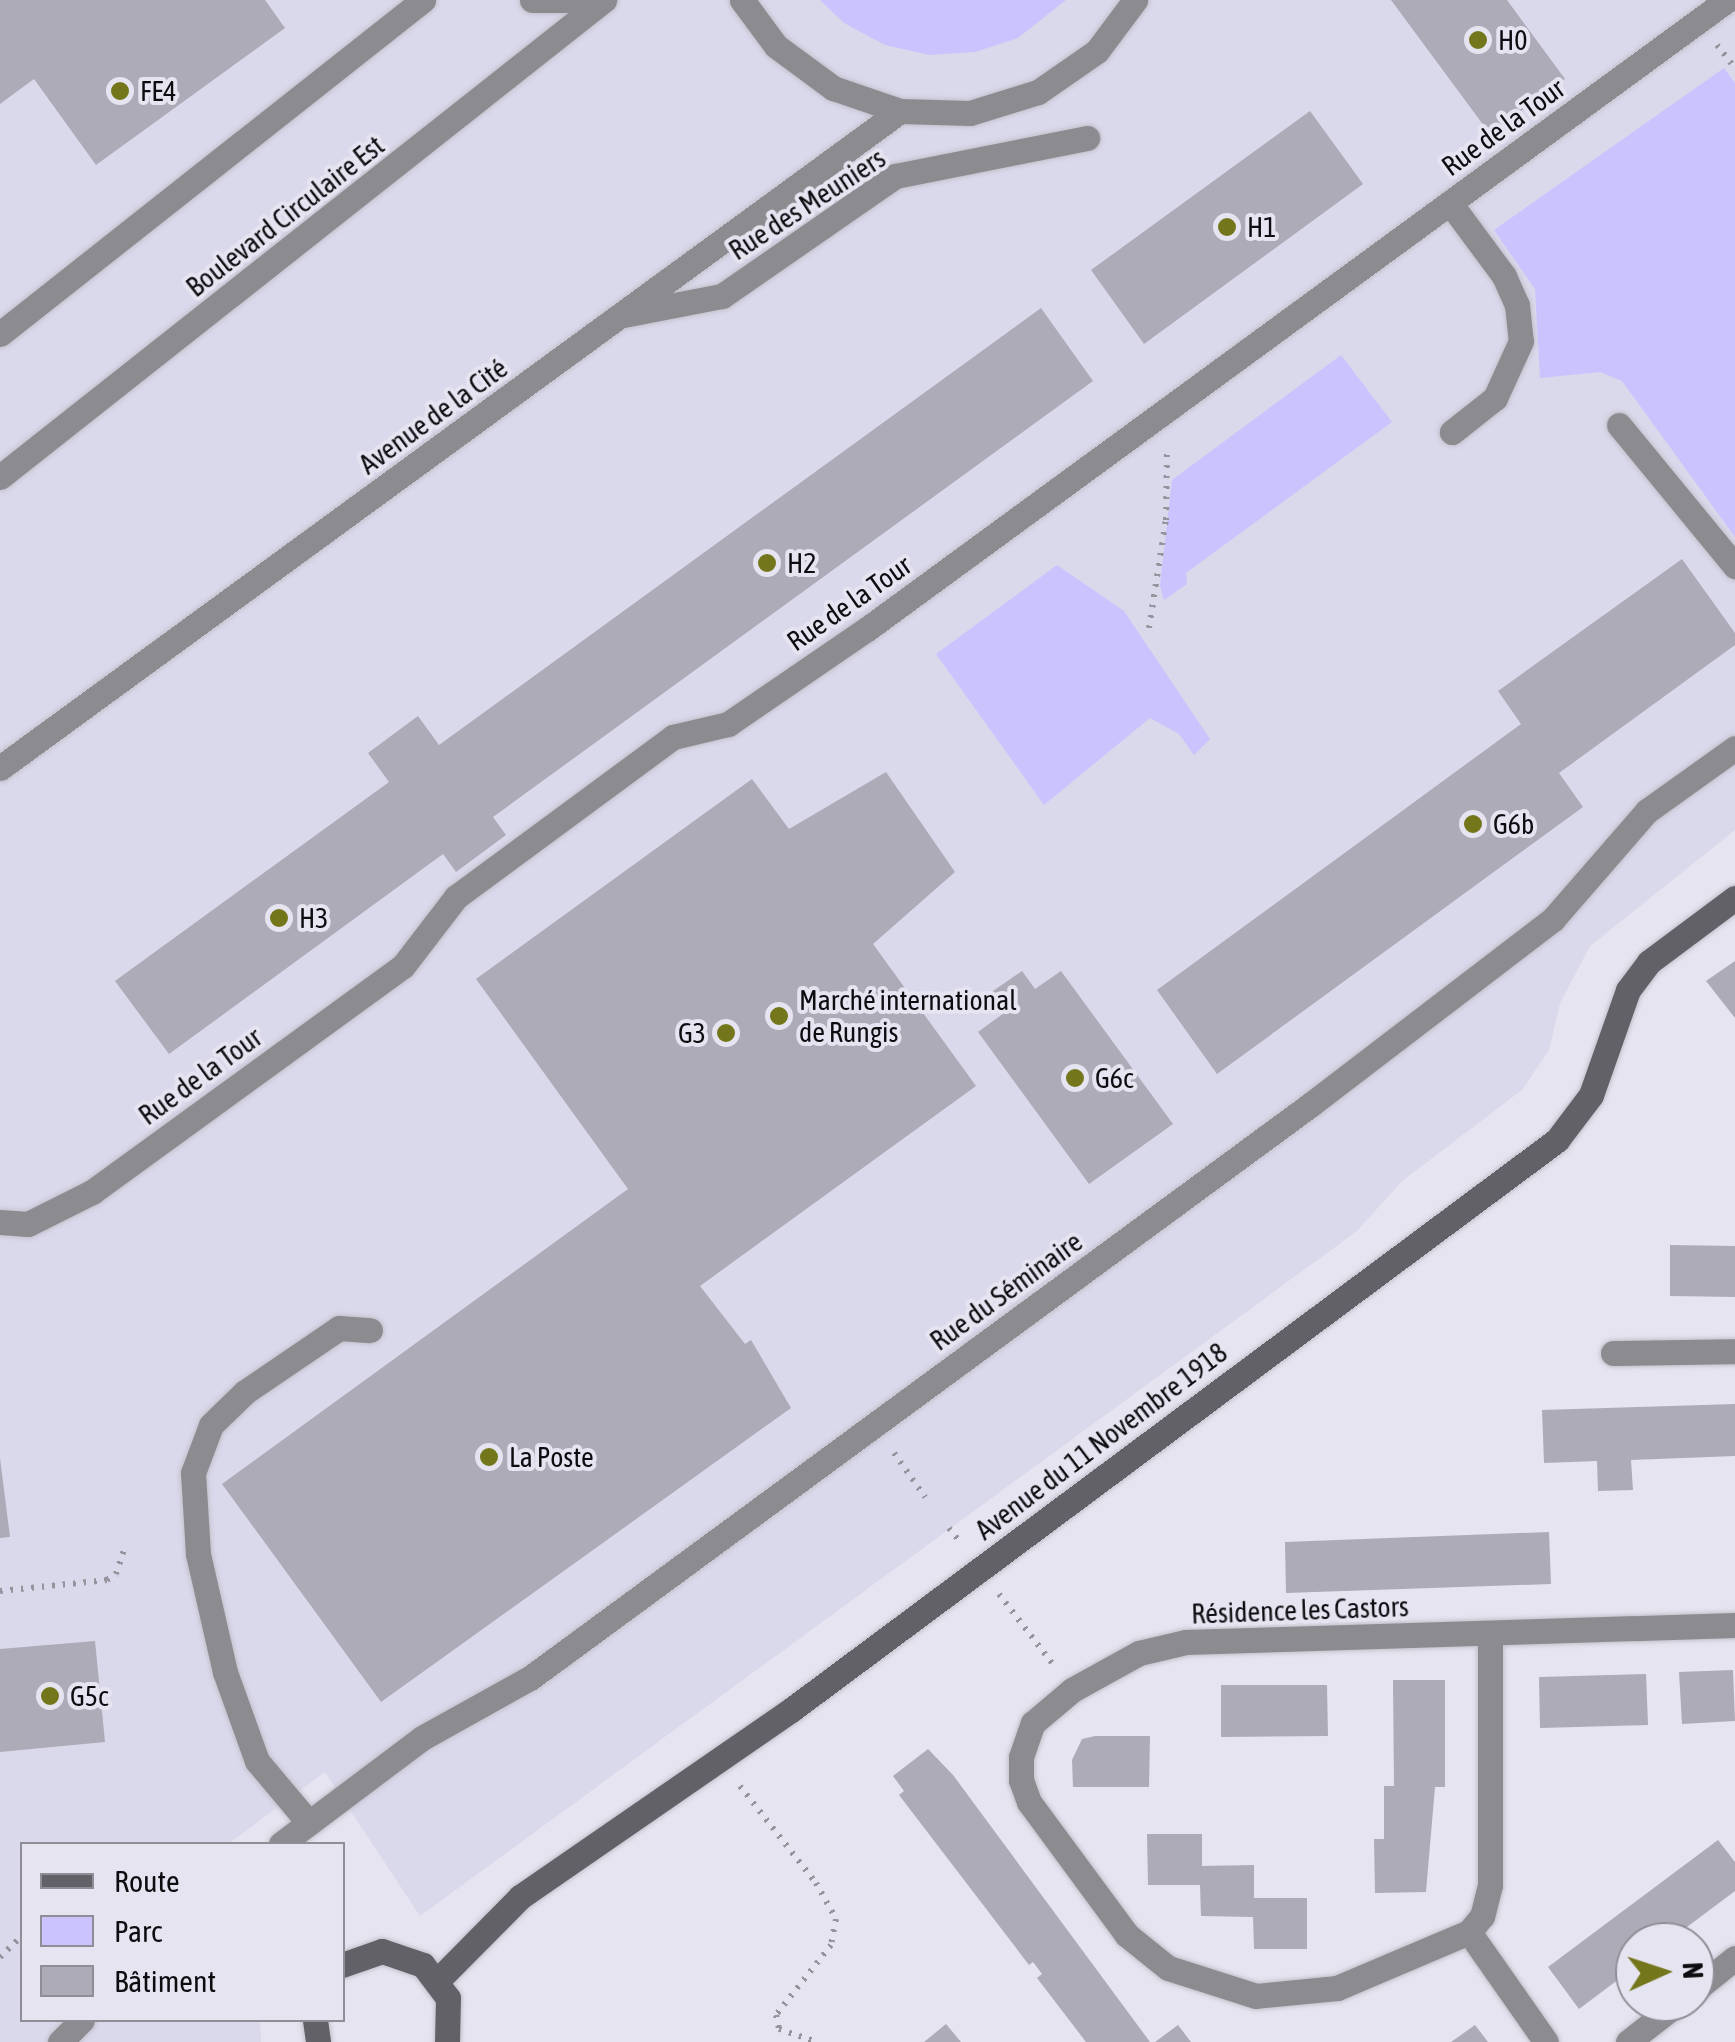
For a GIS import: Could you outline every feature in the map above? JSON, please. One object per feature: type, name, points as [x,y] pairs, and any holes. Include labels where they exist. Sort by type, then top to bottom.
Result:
[{"type":"main road","name":"Avenue du 11 Novembre 1918","points":[[438,1980],[520,1896],[721,1758],[1558,1140],[1591,1095],[1628,990],[1649,962],[1735,898]]},
{"type":"main road","points":[[345,1963],[361,1955],[393,1953],[423,1964],[438,1980],[451,2018],[447,2042]]},
{"type":"street","points":[[0,334],[422,0]]},
{"type":"street","points":[[532,0],[581,0]]},
{"type":"street","name":"Boulevard Circulaire Est","points":[[0,477],[604,0]]},
{"type":"street","points":[[742,0],[803,69],[849,96],[900,112],[970,112],[1038,92],[1097,51],[1135,0]]},
{"type":"street","name":"Rue de la Tour","points":[[0,1222],[28,1224],[92,1192],[403,966],[456,897],[673,737],[728,724],[852,640],[1727,0]]},
{"type":"street","name":"Avenue de la Cité","points":[[0,768],[900,112]]},
{"type":"street","name":"Rue des Meuniers","points":[[623,315],[722,296],[895,176],[1087,138]]},
{"type":"street","points":[[1450,203],[1504,276],[1518,305],[1521,341],[1495,398],[1452,432]]},
{"type":"street","points":[[1619,425],[1735,566]]},
{"type":"street","name":"Rue du Séminaire","points":[[284,1842],[422,1738],[530,1678],[1310,1105],[1552,919],[1647,812],[1735,748]]},
{"type":"street","points":[[310,1823],[257,1761],[225,1672],[198,1554],[193,1473],[211,1424],[245,1392],[339,1328],[370,1330]]},
{"type":"street","points":[[1613,1353],[1735,1352]]},
{"type":"street","name":"Résidence les Castors","points":[[1469,1932],[1311,1994],[1228,1991],[1168,1968],[1127,1934],[1025,1791],[1021,1757],[1033,1723],[1072,1690],[1138,1653],[1186,1642],[1735,1626]]},
{"type":"street","points":[[1490,1634],[1490,1884],[1482,1916],[1469,1932],[1546,2042]]},
{"type":"street","points":[[1715,1974],[1735,1958]]},
{"type":"street","points":[[60,2042],[80,2022]]},
{"type":"street","points":[[1628,2042],[1654,2022]]},
{"type":"path","points":[[1150,628],[1166,520],[1166,443]]},
{"type":"path","points":[[890,1448],[925,1497]]},
{"type":"path","points":[[949,1528],[960,1542]]},
{"type":"path","points":[[0,1591],[106,1580],[116,1574],[124,1550]]},
{"type":"path","points":[[992,1584],[1072,1690]]},
{"type":"path","points":[[721,1758],[836,1919],[832,1945],[776,2015],[779,2029],[816,2042]]},
{"type":"path","points":[[0,1957],[20,1938]]},
{"type":"shaded area","name":"Marché international de Rungis","points":[[0,0],[1735,0],[1735,830],[1590,946],[1560,1003],[1549,1050],[1522,1090],[1402,1181],[1357,1231],[420,1916],[325,1772],[231,1842],[20,1842],[20,2022],[260,2022],[261,2042],[0,2042]]},
{"type":"green space","points":[[820,0],[1066,0],[1018,38],[975,52],[929,55],[885,45],[844,23]]},
{"type":"green space","points":[[1724,68],[1735,83],[1735,537],[1622,381],[1600,372],[1540,378],[1535,289],[1494,230]]},
{"type":"green space","points":[[1341,355],[1392,422],[1186,573],[1187,584],[1164,600],[1160,585],[1172,480]]},
{"type":"green space","points":[[1057,565],[1124,611],[1210,739],[1194,755],[1179,734],[1150,718],[1044,805],[936,654]]},
{"type":"building","name":"FE4","points":[[0,0],[265,0],[285,28],[96,165],[34,79],[0,104]]},
{"type":"building","name":"H0","points":[[1391,0],[1507,0],[1565,79],[1490,134]]},
{"type":"building","name":"H1","points":[[1310,111],[1363,184],[1144,344],[1091,270]]},
{"type":"building","name":"H2","points":[[1041,308],[1093,381],[493,817],[506,835],[456,872],[443,854],[169,1054],[115,981],[389,782],[368,753],[418,716],[439,745]]},
{"type":"building","name":"G6b","points":[[1682,559],[1735,633],[1735,645],[1559,773],[1583,807],[1217,1074],[1157,990],[1521,724],[1498,691]]},
{"type":"building","points":[[886,772],[955,872],[873,944],[976,1086],[700,1286],[745,1344],[751,1340],[791,1408],[381,1702],[222,1484],[628,1189],[476,979],[752,779],[789,829]]},
{"type":"building","points":[[1735,961],[1735,1018],[1706,981]]},
{"type":"building","name":"G6c","points":[[1022,971],[1035,989],[1061,971],[1173,1124],[1089,1184],[978,1032],[1004,1013],[990,993]]},
{"type":"building","points":[[1670,1245],[1735,1246],[1735,1297],[1670,1296]]},
{"type":"building","points":[[1735,1404],[1735,1456],[1631,1460],[1633,1490],[1598,1491],[1597,1461],[1544,1463],[1542,1410]]},
{"type":"building","points":[[0,1458],[10,1537],[0,1538]]},
{"type":"building","points":[[1549,1532],[1551,1584],[1286,1593],[1285,1542]]},
{"type":"building","name":"G5c","points":[[95,1641],[105,1742],[0,1752],[0,1649]]},
{"type":"building","points":[[1733,1670],[1735,1721],[1682,1724],[1679,1672]]},
{"type":"building","points":[[1646,1674],[1648,1725],[1540,1728],[1539,1677]]},
{"type":"building","points":[[1393,1680],[1445,1680],[1445,1787],[1435,1787],[1426,1892],[1375,1893],[1374,1839],[1384,1839],[1384,1786],[1394,1786]]},
{"type":"building","points":[[1221,1685],[1327,1685],[1328,1736],[1221,1737]]},
{"type":"building","points":[[1150,1736],[1149,1787],[1073,1787],[1072,1760],[1082,1739]]},
{"type":"building","points":[[928,1749],[953,1775],[1150,2042],[1086,2042],[1037,1978],[1042,1974],[1033,1962],[1029,1965],[899,1795],[904,1791],[893,1776]]},
{"type":"building","points":[[1147,1834],[1202,1834],[1202,1866],[1254,1865],[1254,1898],[1307,1898],[1307,1949],[1254,1949],[1253,1917],[1201,1916],[1200,1885],[1148,1885]]},
{"type":"building","points":[[1718,1840],[1735,1862],[1735,1891],[1694,1922],[1615,1922],[1615,1982],[1579,2009],[1548,1967]]},
{"type":"building","points":[[946,2024],[961,2042],[924,2042]]},
{"type":"building","points":[[1178,2025],[1191,2042],[1155,2042]]},
{"type":"building","points":[[1475,2025],[1488,2042],[1451,2042]]},
{"type":"place","name":"H0","points":[[1478,40]]},
{"type":"place","name":"FE4","points":[[120,91]]},
{"type":"place","name":"H1","points":[[1227,227]]},
{"type":"place","name":"H2","points":[[767,563]]},
{"type":"place","name":"G6b","points":[[1473,824]]},
{"type":"place","name":"H3","points":[[279,918]]},
{"type":"place","name":"Marché international de Rungis","points":[[779,1016]]},
{"type":"place","name":"G3","points":[[726,1033]]},
{"type":"place","name":"G6c","points":[[1075,1078]]},
{"type":"place","name":"La Poste","points":[[489,1457]]},
{"type":"place","name":"G5c","points":[[50,1696]]}]
